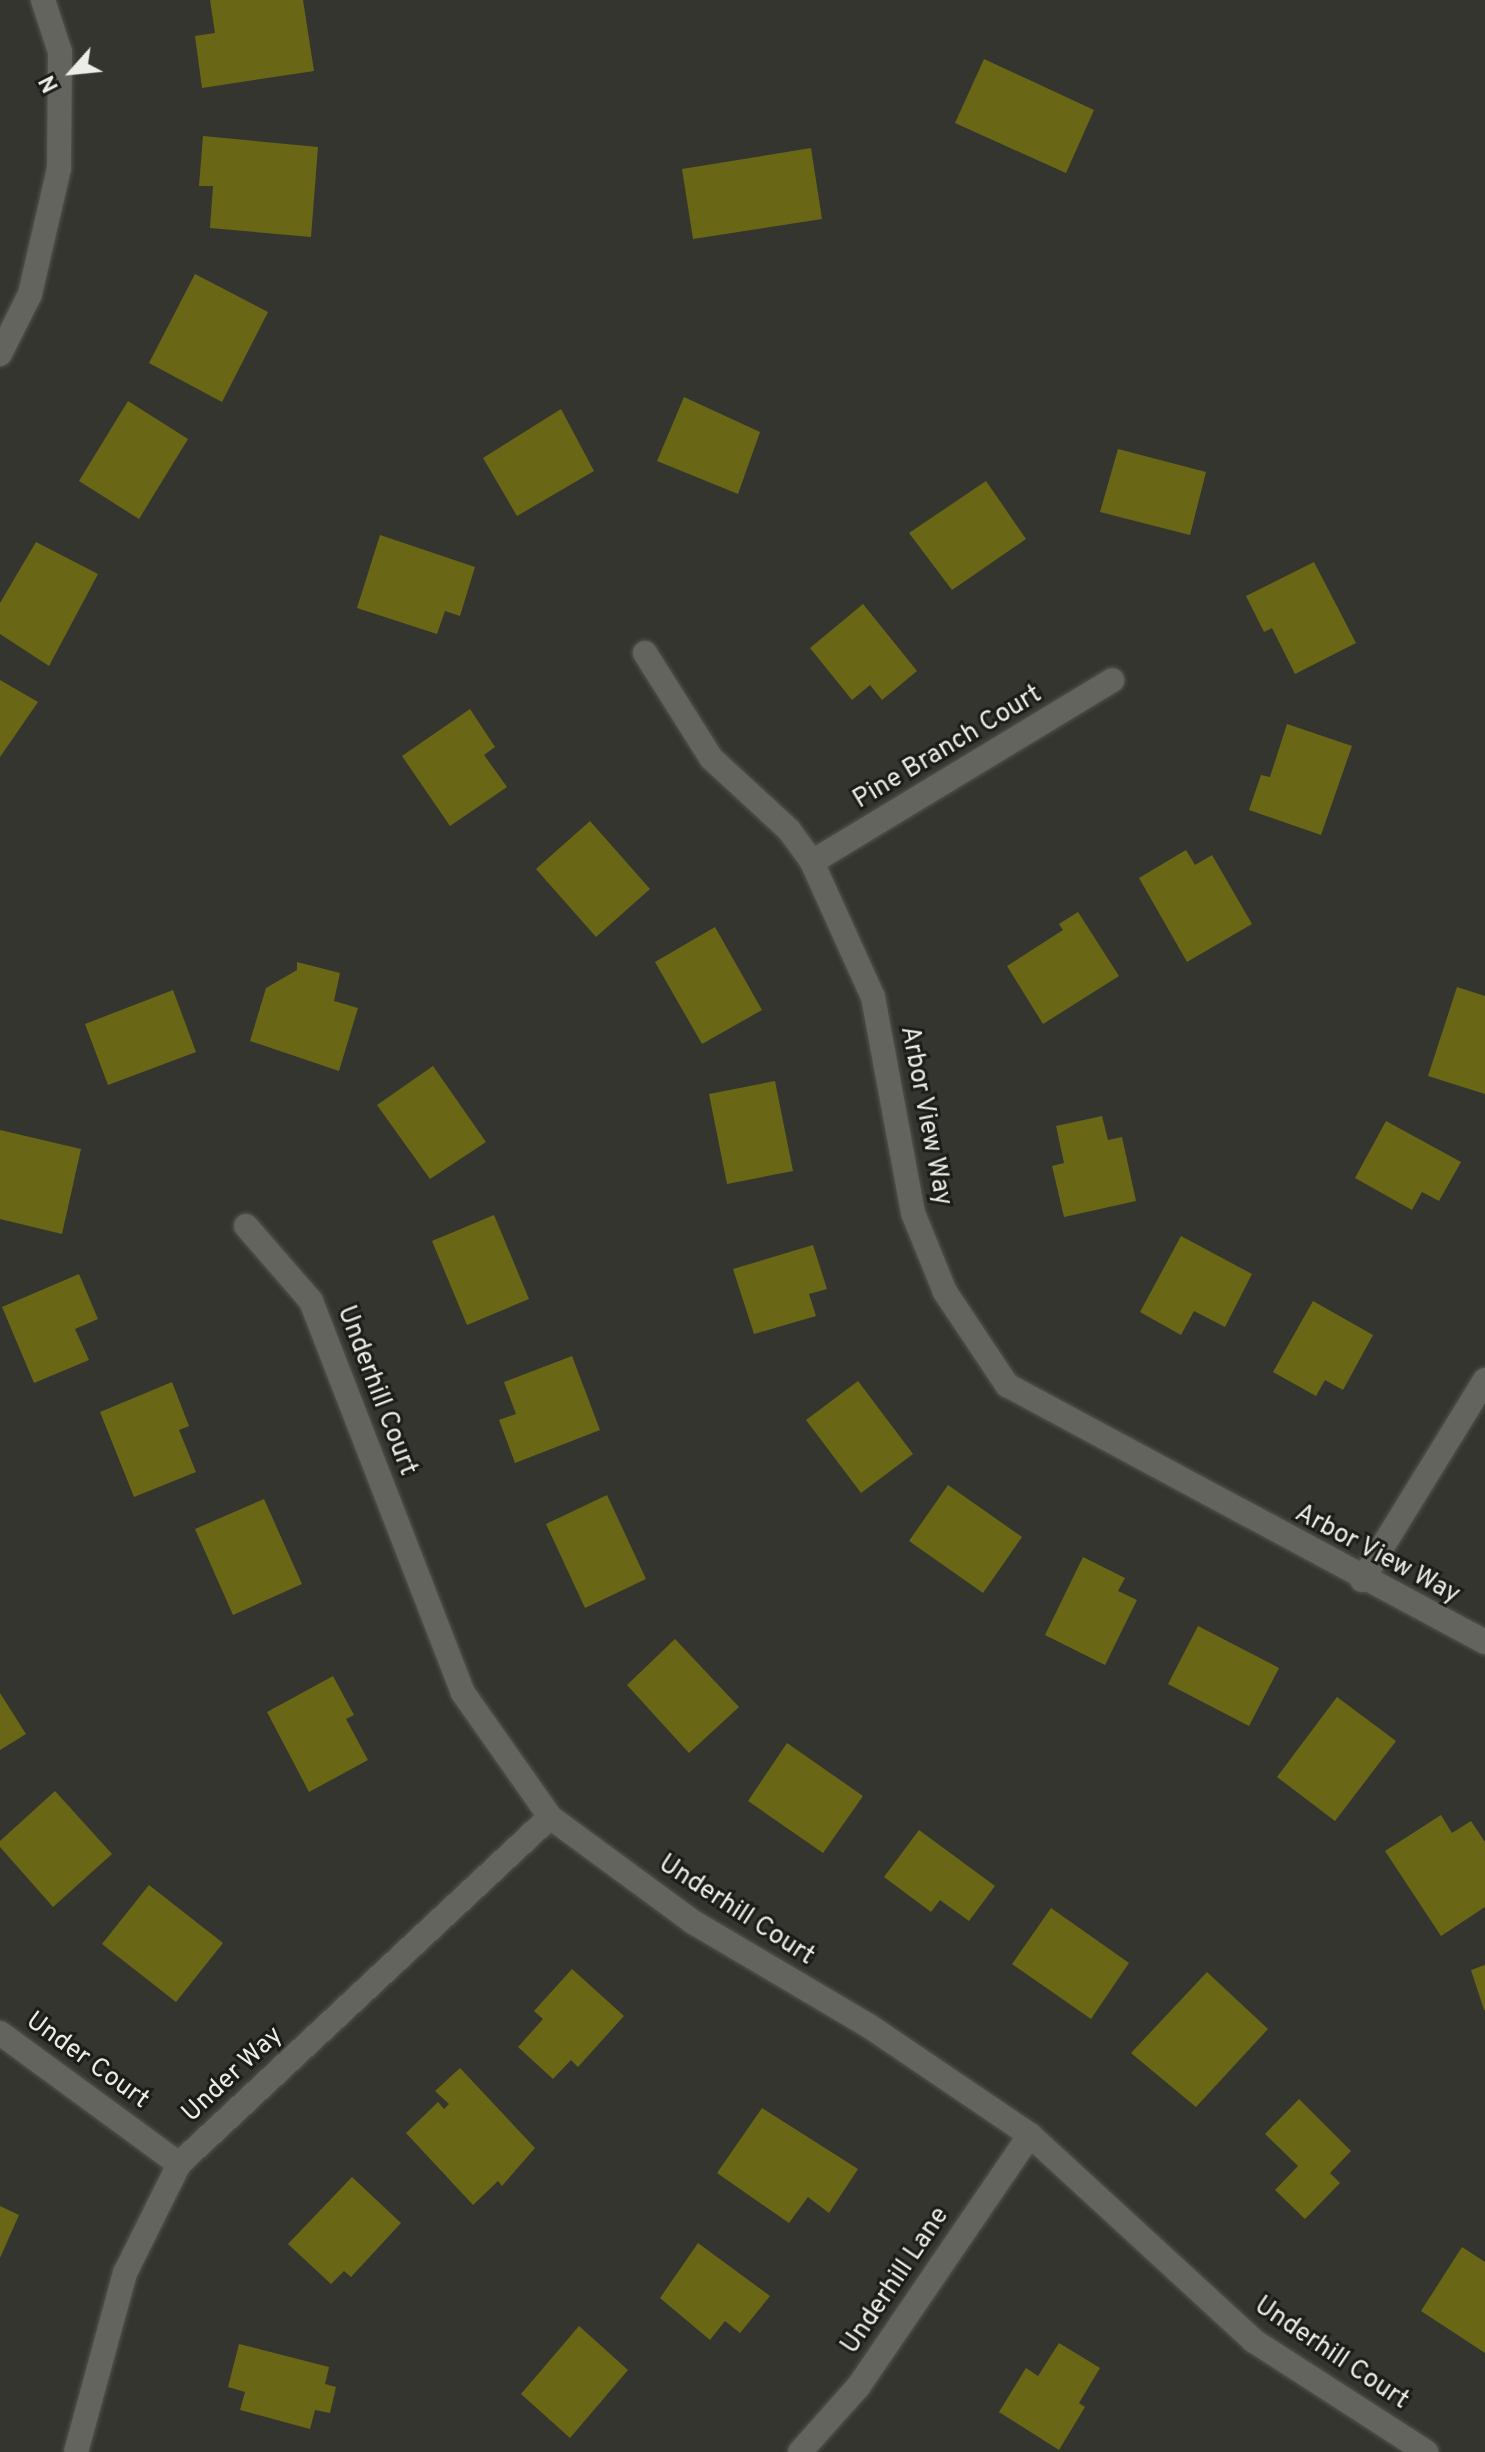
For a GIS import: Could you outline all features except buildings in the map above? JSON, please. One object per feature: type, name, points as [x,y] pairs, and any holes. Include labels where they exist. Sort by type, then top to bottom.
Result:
[{"type":"street","points":[[0,354],[30,294],[59,168],[60,52],[43,0]]},
{"type":"street","name":"Arbor View Way","points":[[645,653],[711,758],[789,830],[812,862],[873,997],[913,1213],[945,1292],[1007,1385],[1362,1580],[1485,1642]]},
{"type":"street","name":"Pine Branch Court","points":[[812,862],[1112,680]]},
{"type":"street","name":"Underhill Court","points":[[246,1226],[311,1301],[463,1693],[550,1817],[693,1922],[869,2026],[1030,2135],[1254,2341],[1426,2452]]},
{"type":"street","points":[[1362,1580],[1485,1380]]},
{"type":"street","name":"Under Way","points":[[76,2452],[125,2273],[179,2164],[550,1817]]},
{"type":"street","name":"Under Court","points":[[0,2033],[179,2164]]},
{"type":"street","name":"Underhill Lane","points":[[800,2452],[858,2387],[1030,2135]]}]
